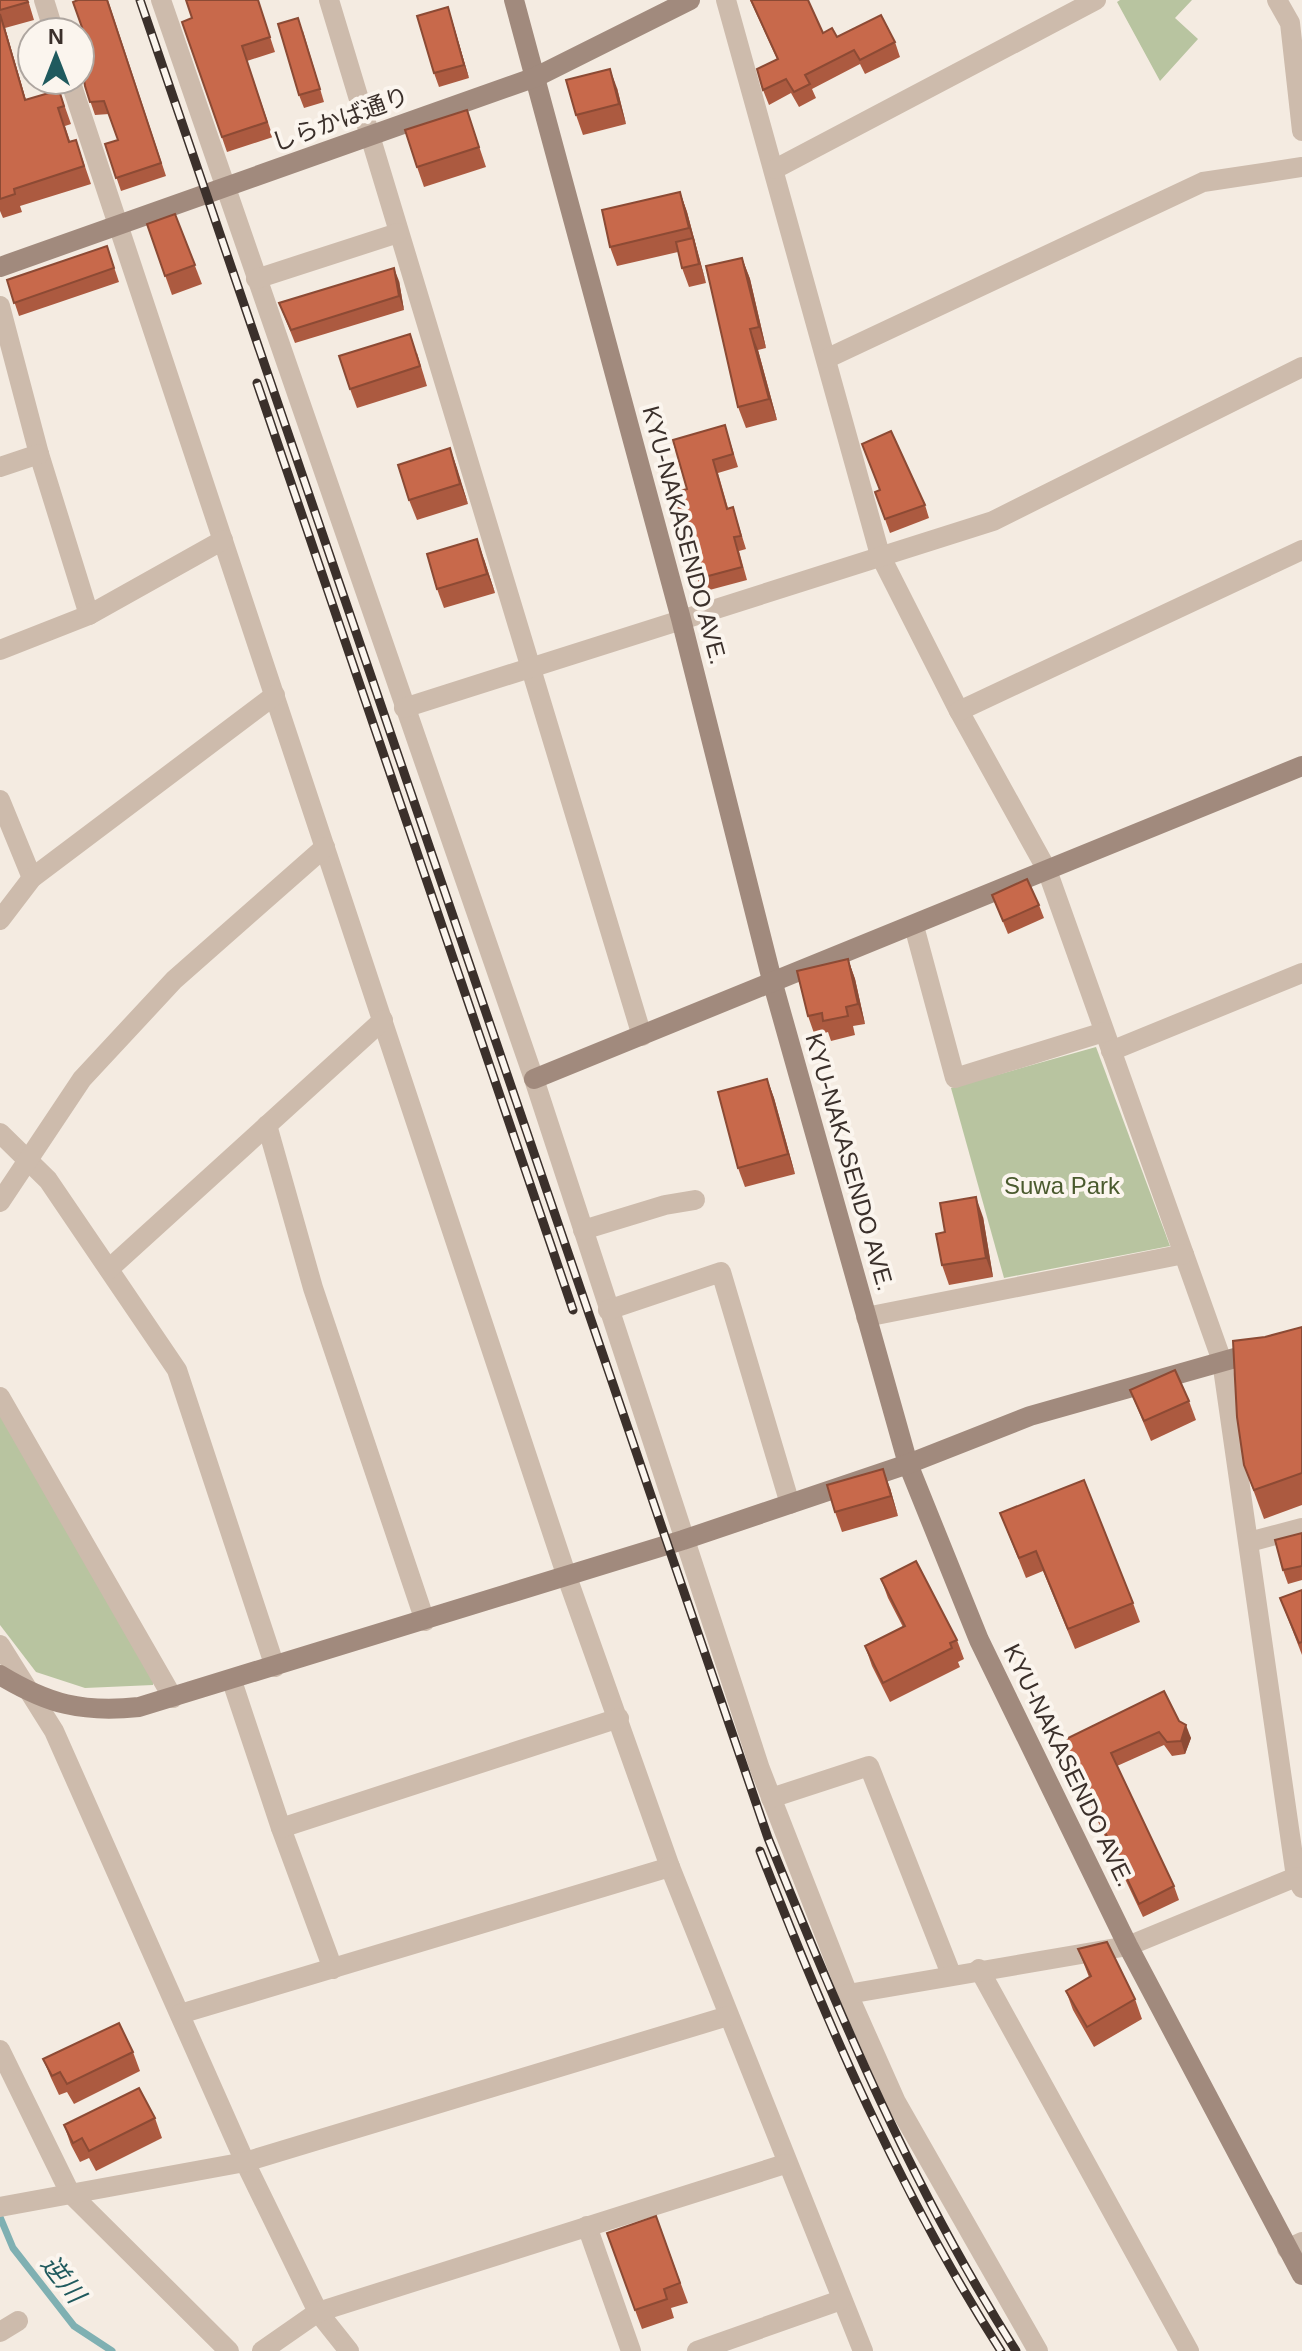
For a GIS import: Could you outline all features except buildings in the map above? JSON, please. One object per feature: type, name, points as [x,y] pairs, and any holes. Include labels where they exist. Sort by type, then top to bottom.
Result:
[{"type":"street","points":[[161,0],[534,1079],[683,1540],[771,1798],[848,1994],[896,2102],[1038,2351]]},
{"type":"street","points":[[329,0],[642,1036]]},
{"type":"street","name":"KYU-NAKASENDO AVE.","points":[[514,0],[681,619],[773,984],[908,1464],[979,1640],[1128,1946],[1294,2246],[1302,2275]]},
{"type":"street","name":"しらかば通り","points":[[0,267],[536,77],[690,0]]},
{"type":"street","points":[[726,0],[828,358],[880,555],[959,711],[1047,870],[1222,1361],[1300,1880],[1128,1946],[979,1969],[848,1994]]},
{"type":"street","points":[[775,169],[1096,0]]},
{"type":"street","points":[[1277,0],[1296,23],[1302,131]]},
{"type":"street","points":[[75,96],[567,1577],[670,1867],[785,2164],[863,2351]]},
{"type":"street","points":[[828,358],[1203,182],[1302,167]]},
{"type":"street","points":[[256,279],[398,233]]},
{"type":"street","points":[[0,306],[39,454],[89,615]]},
{"type":"street","points":[[404,708],[993,521],[1302,367]]},
{"type":"street","points":[[0,467],[39,454]]},
{"type":"street","points":[[0,650],[89,615],[223,540]]},
{"type":"street","points":[[959,711],[1302,550]]},
{"type":"street","points":[[0,920],[32,878],[275,695]]},
{"type":"street","points":[[534,1079],[1302,766]]},
{"type":"street","points":[[0,800],[32,878]]},
{"type":"street","points":[[0,1202],[26,1158],[82,1079],[174,980],[325,847]]},
{"type":"street","points":[[914,926],[955,1078],[1107,1041],[1300,979]]},
{"type":"street","points":[[109,1269],[383,1020]]},
{"type":"street","points":[[267,1125],[313,1288],[425,1621]]},
{"type":"street","points":[[0,1133],[48,1180],[177,1370],[275,1667]]},
{"type":"street","points":[[583,1230],[665,1205],[695,1200]]},
{"type":"street","points":[[866,1317],[1184,1254]]},
{"type":"street","points":[[608,1310],[721,1272],[790,1504]]},
{"type":"street","points":[[0,1675],[54,1703],[111,1710],[173,1698],[683,1540],[908,1464],[1030,1416],[1302,1339]]},
{"type":"street","points":[[0,1397],[173,1698]]},
{"type":"street","points":[[1249,1542],[1302,1528]]},
{"type":"street","points":[[0,1645],[54,1731],[245,2162],[318,2312],[349,2351]]},
{"type":"street","points":[[232,1681],[281,1828],[333,1969]]},
{"type":"street","points":[[281,1828],[619,1718]]},
{"type":"street","points":[[771,1798],[869,1766],[951,1974]]},
{"type":"street","points":[[180,2014],[670,1867]]},
{"type":"street","points":[[979,1969],[1189,2351]]},
{"type":"street","points":[[6,2206],[245,2162],[728,2016]]},
{"type":"street","points":[[0,2050],[70,2193],[229,2351]]},
{"type":"street","points":[[262,2351],[318,2312],[785,2164]]},
{"type":"street","points":[[587,2226],[631,2351]]},
{"type":"street","points":[[697,2351],[841,2300]]},
{"type":"street","points":[[0,2332],[18,2321]]},
{"type":"green space","points":[[1192,0],[1175,18],[1198,39],[1160,81],[1117,2]]},
{"type":"green space","name":"Suwa Park","points":[[1096,1047],[1170,1246],[1004,1278],[951,1088]]},
{"type":"green space","points":[[0,1411],[153,1677],[153,1685],[85,1688],[36,1672],[0,1625]]},
{"type":"waterway","name":"逆川","points":[[0,2217],[13,2248],[74,2326],[112,2351]]},
{"type":"railway","points":[[140,0],[768,1838],[880,2100],[944,2228],[1016,2351]]},
{"type":"railway","points":[[257,383],[573,1310]]},
{"type":"railway","points":[[760,1851],[839,2044],[898,2170],[1001,2351]]}]
